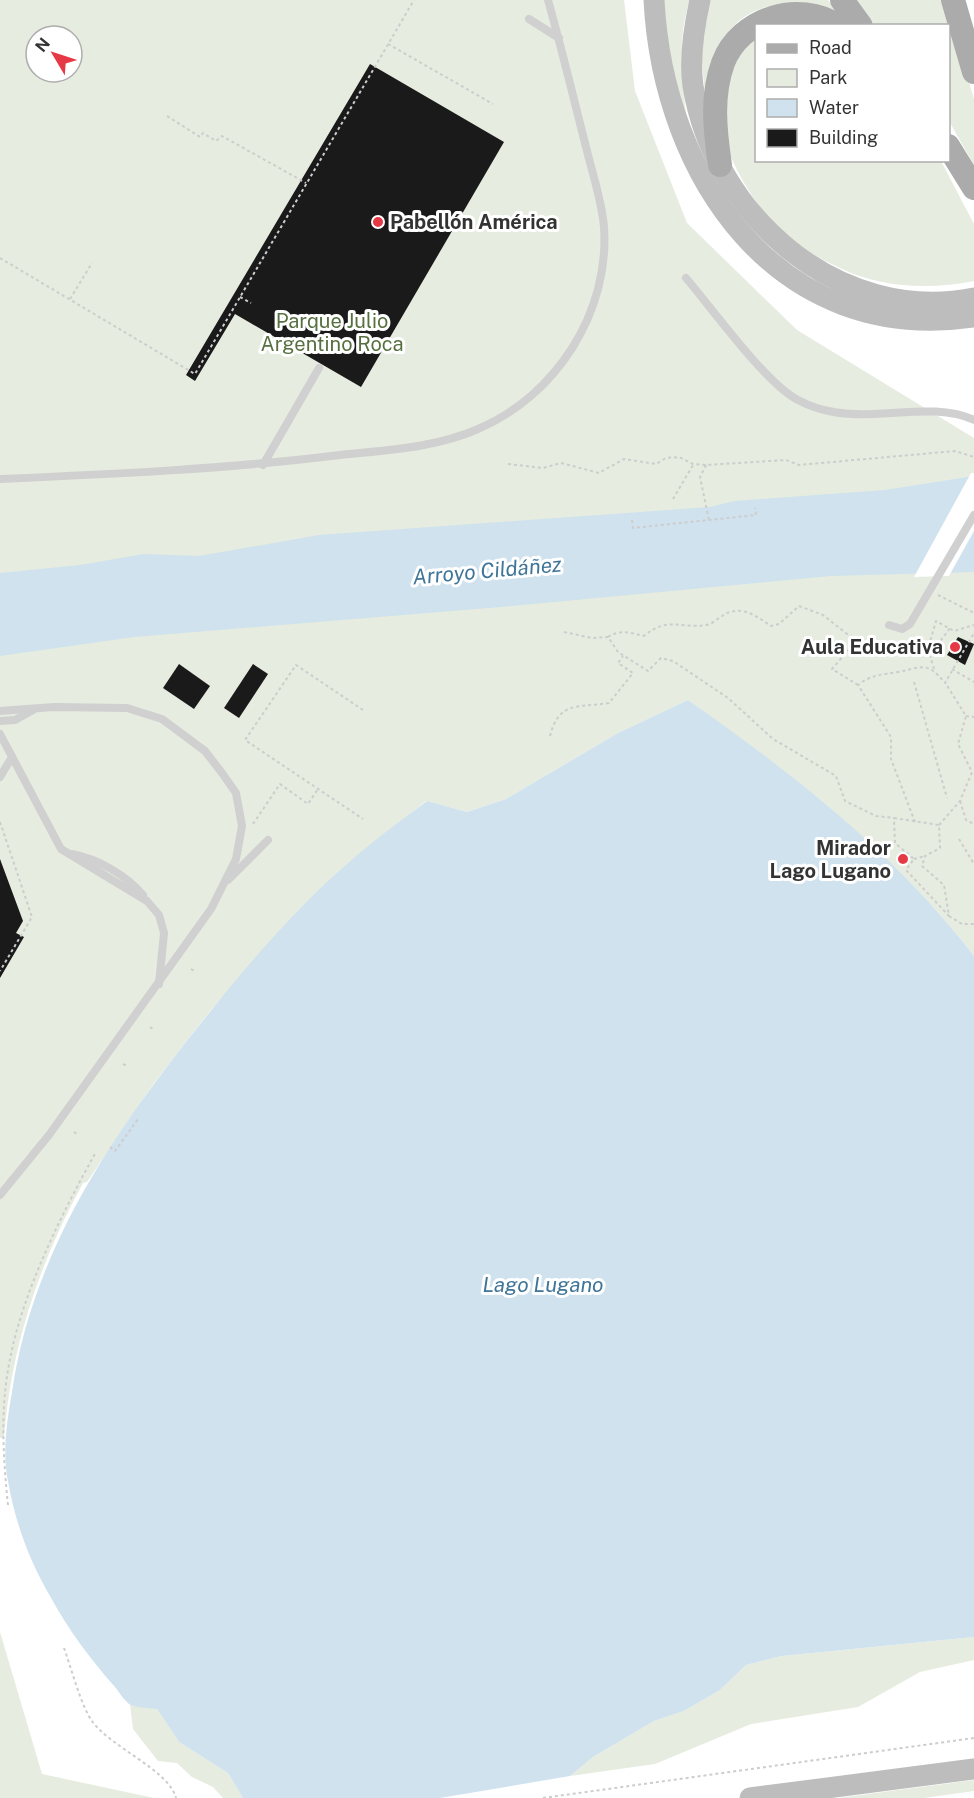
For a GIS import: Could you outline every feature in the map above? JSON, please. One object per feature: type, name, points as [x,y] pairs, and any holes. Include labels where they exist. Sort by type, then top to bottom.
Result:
[{"type":"main road","points":[[654,0],[664,70],[681,130],[717,205],[753,247],[793,280],[846,305],[915,320],[945,321],[974,317]]},
{"type":"main road","points":[[700,0],[694,36],[693,83],[704,127],[720,165],[741,198],[767,231],[804,263],[853,287],[897,298],[939,302],[974,298]]},
{"type":"main road","points":[[842,0],[860,24]]},
{"type":"main road","points":[[953,0],[974,72]]},
{"type":"main road","points":[[757,24],[780,13],[812,14],[834,24]]},
{"type":"main road","points":[[720,165],[715,105],[724,62],[749,28],[755,25]]},
{"type":"main road","points":[[950,149],[974,188]]},
{"type":"main road","points":[[750,1798],[974,1768]]},
{"type":"lane","points":[[0,479],[263,465],[429,444],[478,429],[523,404],[552,377],[574,345],[593,305],[603,267],[604,226],[548,0]]},
{"type":"lane","points":[[529,20],[559,38]]},
{"type":"lane","points":[[686,278],[770,378],[796,400],[824,411],[854,415],[948,412],[974,420]]},
{"type":"lane","points":[[263,465],[319,368]]},
{"type":"lane","points":[[889,625],[902,629],[910,624],[974,515]]},
{"type":"lane","points":[[0,711],[37,708],[127,708],[162,719],[205,751],[236,793],[242,826],[236,859],[210,909],[159,985],[49,1136],[0,1195]]},
{"type":"lane","points":[[0,721],[15,720],[37,708]]},
{"type":"lane","points":[[0,734],[61,849],[147,901],[159,915],[164,933],[159,985]]},
{"type":"lane","points":[[0,777],[12,757]]},
{"type":"lane","points":[[222,886],[267,840]]},
{"type":"path","points":[[0,258],[195,374],[414,0]]},
{"type":"path","points":[[388,44],[493,104]]},
{"type":"path","points":[[167,116],[200,137],[203,133],[216,141],[222,136],[306,183]]},
{"type":"path","points":[[70,299],[92,263]]},
{"type":"path","points":[[240,297],[251,303]]},
{"type":"path","points":[[508,464],[543,468],[561,463],[599,473],[624,459],[656,464],[666,458],[679,457],[693,464],[706,465],[786,460],[799,465],[956,451],[974,457]]},
{"type":"path","points":[[673,498],[693,464]]},
{"type":"path","points":[[706,465],[700,477],[709,520]]},
{"type":"path","points":[[632,520],[633,528],[756,515],[755,508]]},
{"type":"path","points":[[933,587],[938,595],[974,614]]},
{"type":"path","points":[[564,632],[592,638],[608,637],[625,631],[644,636],[654,628],[669,623],[707,625],[732,610],[752,612],[771,626],[779,624],[799,606],[823,615],[856,642],[832,669],[858,685],[891,736],[891,759],[915,822]]},
{"type":"path","points":[[974,625],[954,631],[936,621],[928,649],[934,669],[966,717],[958,744],[972,772],[960,801],[939,825],[940,848],[914,859],[906,870],[949,916],[962,924],[974,924]]},
{"type":"path","points":[[930,655],[950,628]]},
{"type":"path","points":[[945,683],[974,633]]},
{"type":"path","points":[[608,637],[623,656],[648,671],[661,658],[673,661],[728,698],[773,739],[836,776],[845,801],[876,816],[939,825]]},
{"type":"path","points":[[550,736],[554,720],[564,710],[579,705],[609,704],[620,692],[633,673],[618,663],[623,656]]},
{"type":"path","points":[[363,710],[296,665],[245,740],[363,819]]},
{"type":"path","points":[[858,685],[882,672],[899,672],[914,666],[934,669]]},
{"type":"path","points":[[952,669],[974,682]]},
{"type":"path","points":[[914,682],[947,798]]},
{"type":"path","points":[[966,717],[974,717]]},
{"type":"path","points":[[267,840],[250,829],[280,784],[308,804],[319,788]]},
{"type":"path","points":[[960,801],[966,820],[974,824]]},
{"type":"path","points":[[894,819],[895,843],[914,859]]},
{"type":"path","points":[[0,822],[32,917],[0,971]]},
{"type":"path","points":[[959,839],[974,864]]},
{"type":"path","points":[[925,856],[922,866],[944,885],[949,916]]},
{"type":"path","points":[[191,969],[196,972]]},
{"type":"path","points":[[150,1027],[154,1030]]},
{"type":"path","points":[[123,1064],[127,1066]]},
{"type":"path","points":[[110,1147],[116,1151],[138,1119]]},
{"type":"path","points":[[74,1132],[78,1135]]},
{"type":"path","points":[[8,1505],[2,1444],[10,1358],[28,1300],[56,1231],[96,1152]]},
{"type":"path","points":[[64,1648],[91,1720],[114,1743],[153,1769],[176,1798]]},
{"type":"path","points":[[543,1798],[974,1738]]},
{"type":"green space","name":"Parque Julio Argentino Roca","points":[[0,0],[624,0],[635,91],[687,223],[797,330],[974,438],[974,956],[911,883],[876,850],[803,787],[688,700],[618,733],[506,799],[467,812],[426,801],[348,863],[296,913],[210,1011],[154,1083],[87,1182],[83,1183],[53,1244],[20,1338],[4,1438],[0,1438]]},
{"type":"green space","points":[[659,0],[690,0],[682,47],[688,128],[672,82]]},
{"type":"green space","points":[[709,0],[828,0],[844,20],[784,5],[760,9],[746,16],[725,36],[712,64],[705,95],[700,41]]},
{"type":"green space","points":[[855,0],[945,0],[974,99],[974,165],[950,123],[950,24],[874,24]]},
{"type":"green space","points":[[755,37],[755,162],[942,162],[974,224],[974,281],[923,286],[872,280],[825,261],[788,237],[770,220],[737,170],[723,133],[720,115],[721,98],[736,56]]},
{"type":"green space","points":[[0,1632],[42,1774],[154,1798],[0,1798]]},
{"type":"green space","points":[[974,1637],[974,1660],[920,1672],[858,1707],[751,1724],[655,1764],[570,1776],[593,1757],[654,1721],[684,1711],[720,1690],[746,1665],[782,1656]]},
{"type":"green space","points":[[130,1704],[157,1709],[179,1742],[228,1773],[243,1798],[223,1798],[213,1787],[192,1777],[177,1763],[158,1761],[133,1729]]},
{"type":"green space","points":[[974,1780],[974,1791],[924,1798],[838,1798]]},
{"type":"water","name":"Arroyo Cildáñez","points":[[974,476],[974,572],[831,576],[512,606],[134,637],[0,656],[0,573],[80,565],[144,554],[199,556],[319,535],[710,507],[734,501],[885,490]]},
{"type":"water","name":"Lago Lugano","points":[[688,700],[804,786],[841,817],[911,883],[974,956],[974,1637],[782,1656],[746,1665],[720,1690],[684,1711],[654,1721],[593,1757],[570,1776],[440,1798],[243,1798],[228,1773],[179,1742],[157,1709],[135,1706],[125,1700],[72,1632],[42,1582],[29,1555],[11,1496],[5,1448],[10,1403],[22,1341],[37,1292],[80,1198],[135,1111],[165,1069],[232,985],[288,921],[327,882],[367,847],[427,801],[467,812],[506,799],[618,733]]},
{"type":"pier","points":[[971,473],[974,473],[974,531],[949,576],[914,577]]},
{"type":"building","name":"Pabellón América","points":[[370,64],[504,142],[361,387],[235,314],[195,381],[186,375]]},
{"type":"building","points":[[958,637],[974,644],[965,665],[947,655]]},
{"type":"building","points":[[179,664],[210,686],[194,709],[163,688]]},
{"type":"building","points":[[253,664],[268,674],[239,718],[224,708]]},
{"type":"building","points":[[0,859],[23,921],[16,933],[24,937],[0,978]]},
{"type":"place","name":"Pabellón América","points":[[378,222]]},
{"type":"place","name":"Aula Educativa","points":[[955,647]]},
{"type":"place","name":"Mirador Lago Lugano","points":[[903,859]]}]
